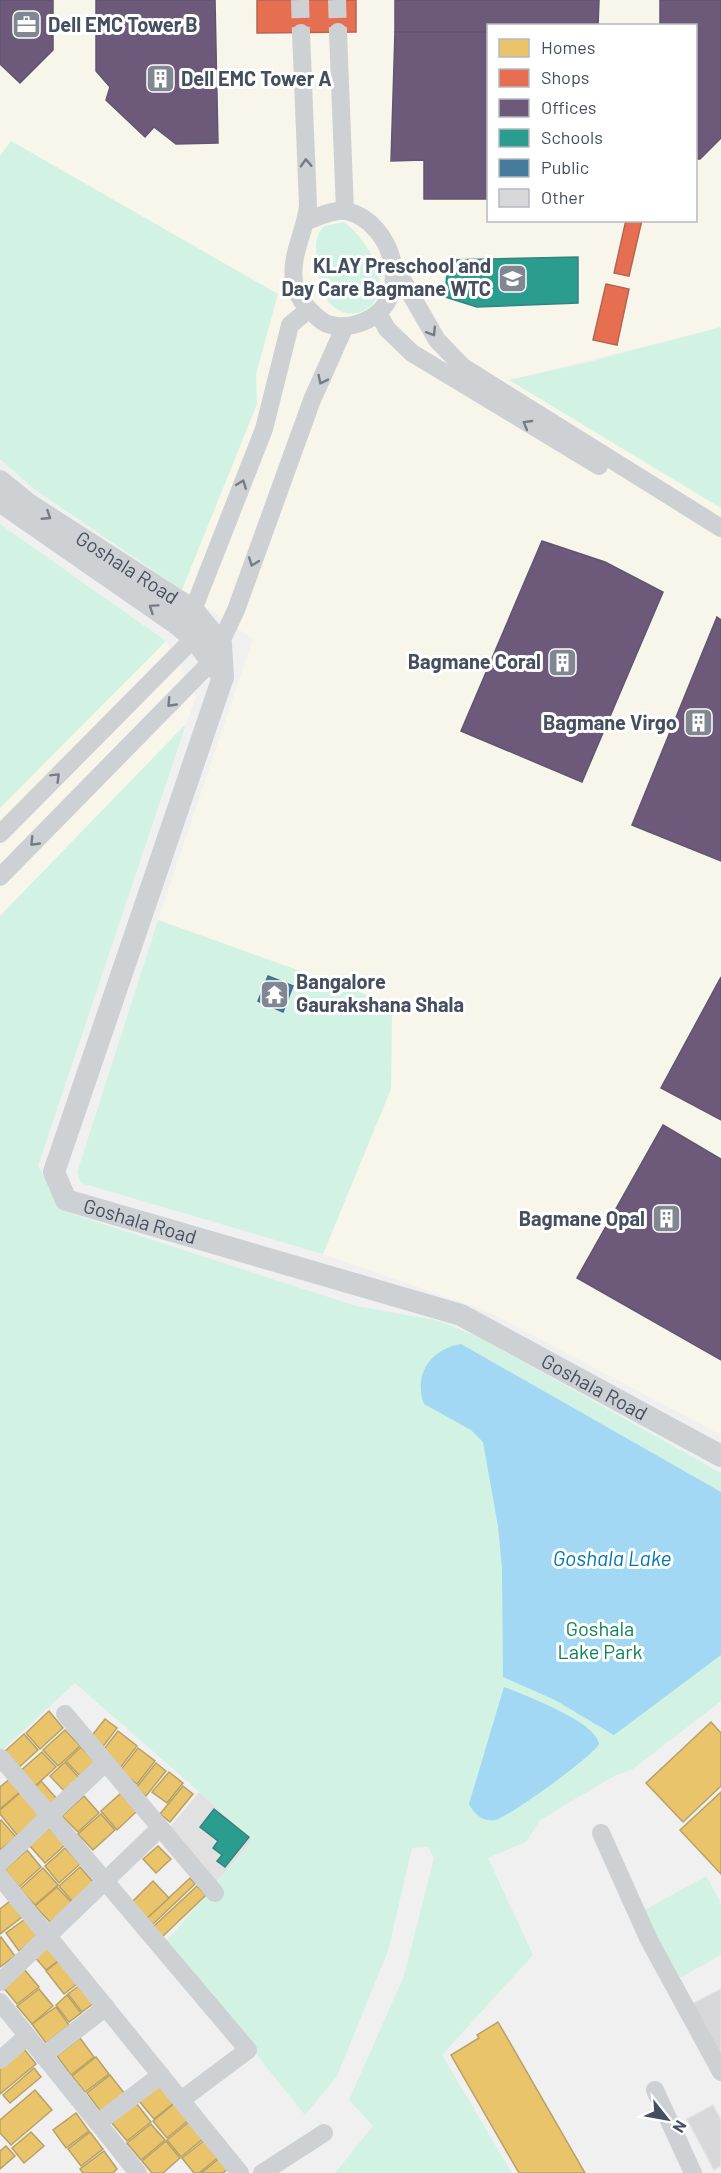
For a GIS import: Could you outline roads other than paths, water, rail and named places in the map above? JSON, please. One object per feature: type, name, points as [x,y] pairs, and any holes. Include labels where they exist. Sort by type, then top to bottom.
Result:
[{"type":"street","points":[[338,32],[345,211]]},
{"type":"street","points":[[301,33],[307,221],[296,251],[294,282],[308,310],[326,324],[345,326],[362,322],[378,313],[390,298],[396,280],[393,263]]},
{"type":"street","points":[[307,221],[345,211],[365,218],[386,246],[393,263],[437,340],[463,367],[721,528]]},
{"type":"street","points":[[0,834],[194,638],[193,610],[264,429],[290,325],[308,310]]},
{"type":"street","points":[[378,313],[387,328],[412,353],[721,540]]},
{"type":"street","points":[[0,877],[219,661],[312,400],[345,326]]},
{"type":"street","name":"Goshala Road","points":[[0,481],[28,504],[193,610],[219,661],[54,1172],[66,1200],[461,1314],[721,1456]]},
{"type":"street","name":"Goshala Road","points":[[0,501],[194,638],[219,661]]},
{"type":"street","points":[[65,1714],[215,1893]]},
{"type":"street","points":[[1,1758],[248,2050],[181,2100]]},
{"type":"street","points":[[0,1863],[51,1817],[105,1763]]},
{"type":"street","points":[[0,1982],[50,1937],[159,1828]]},
{"type":"street","points":[[601,1833],[649,1940],[721,2072]]},
{"type":"street","points":[[0,1877],[240,2173]]},
{"type":"street","points":[[0,2002],[138,2173]]},
{"type":"street","points":[[43,2056],[106,2007]]},
{"type":"street","points":[[0,2060],[27,2036]]},
{"type":"street","points":[[98,2123],[161,2075]]},
{"type":"street","points":[[655,2090],[693,2173]]},
{"type":"street","points":[[262,2173],[324,2133]]},
{"type":"water","name":"Goshala Lake","points":[[461,1344],[721,1492],[721,1655],[614,1735],[555,1700],[503,1677],[502,1568],[498,1526],[483,1442],[471,1430],[424,1404],[421,1393],[423,1373],[433,1357],[441,1351]]},
{"type":"water","points":[[504,1687],[573,1718],[595,1736],[599,1744],[582,1761],[532,1798],[495,1820],[487,1820],[473,1811],[469,1804]]},
{"type":"tunnel","points":[[300,0],[301,33]]},
{"type":"tunnel","points":[[337,0],[338,32]]},
{"type":"place","name":"Dell EMC Tower B","points":[[27,25]]},
{"type":"place","name":"Dell EMC Tower A","points":[[160,79]]},
{"type":"place","name":"KLAY Preschool and Day Care Bagmane WTC","points":[[512,278]]},
{"type":"place","name":"Bagmane Coral","points":[[562,662]]},
{"type":"place","name":"Bagmane Virgo","points":[[698,723]]},
{"type":"place","name":"Bangalore Gaurakshana Shala","points":[[275,994]]},
{"type":"place","name":"Bagmane Opal","points":[[666,1219]]},
{"type":"park label","name":"Goshala Lake Park","points":[[600,1640]]}]
